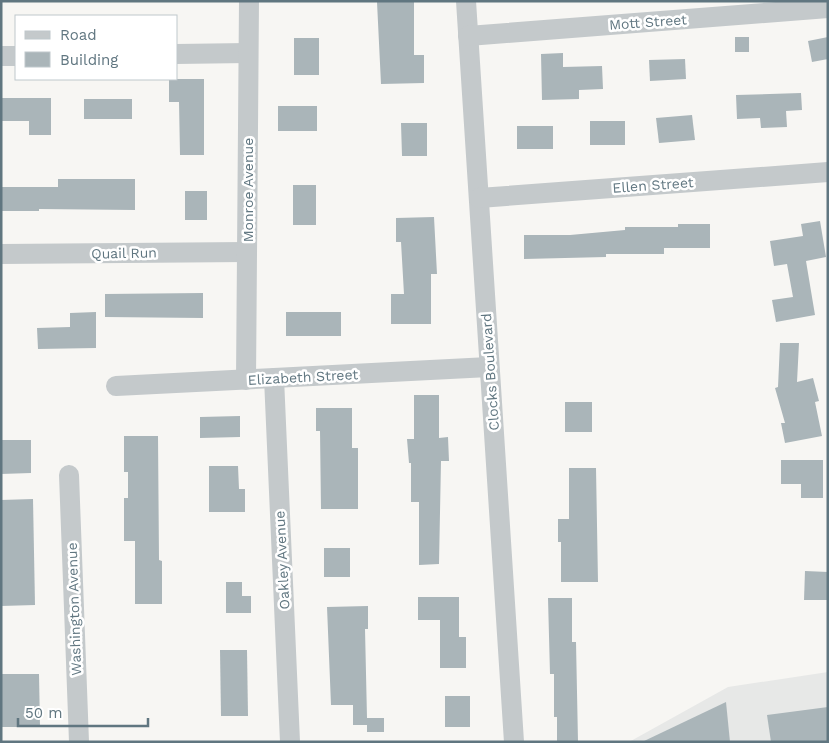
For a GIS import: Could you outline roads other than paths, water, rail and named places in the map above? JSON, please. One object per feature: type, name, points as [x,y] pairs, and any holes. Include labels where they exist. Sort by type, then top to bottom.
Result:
[{"type":"street","name":"Monroe Avenue","points":[[246,380],[248,1]]},
{"type":"street","name":"Clocks Boulevard","points":[[466,1],[514,742]]},
{"type":"street","name":"Mott Street","points":[[468,36],[828,8]]},
{"type":"street","points":[[178,54],[248,53]]},
{"type":"street","points":[[1,56],[15,56]]},
{"type":"street","name":"Ellen Street","points":[[479,198],[828,172]]},
{"type":"street","name":"Quail Run","points":[[1,254],[247,252]]},
{"type":"street","name":"Elizabeth Street","points":[[116,386],[489,367]]},
{"type":"street","name":"Oakley Avenue","points":[[274,378],[290,742]]},
{"type":"street","name":"Washington Avenue","points":[[69,476],[79,742]]}]
